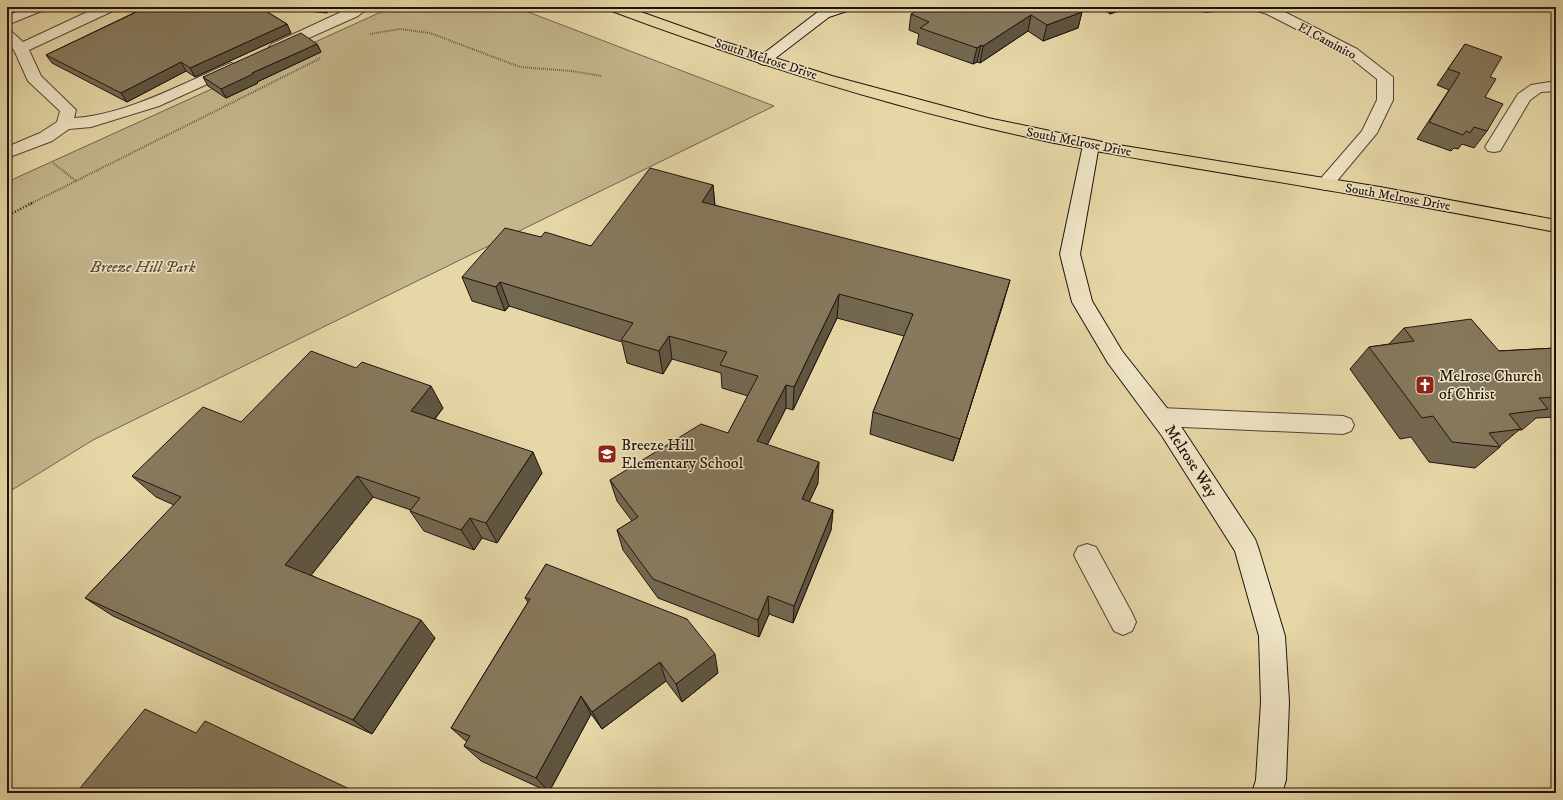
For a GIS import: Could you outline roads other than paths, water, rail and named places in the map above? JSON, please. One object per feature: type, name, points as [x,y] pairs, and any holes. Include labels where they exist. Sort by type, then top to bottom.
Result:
[{"type":"main road","name":"South Melrose Drive","points":[[614,7],[764,60],[935,109],[1091,145],[1325,184],[1556,226]]},
{"type":"street","points":[[7,21],[39,7]]},
{"type":"street","points":[[21,48],[110,7]]},
{"type":"street","points":[[265,49],[286,43],[353,13],[362,7]]},
{"type":"street","points":[[764,60],[824,14],[845,7]]},
{"type":"street","name":"El Caminito","points":[[1259,7],[1272,11],[1352,52],[1385,77],[1385,100],[1369,133],[1325,184]]},
{"type":"street","points":[[7,35],[21,48],[34,78],[68,110],[64,124]]},
{"type":"street","points":[[153,103],[179,77],[224,55]]},
{"type":"street","points":[[7,153],[46,137],[64,124],[91,122],[153,103],[244,62]]},
{"type":"street","points":[[1494,147],[1524,97],[1537,88],[1556,86]]},
{"type":"street","name":"Melrose Way","points":[[1091,145],[1070,254],[1080,295],[1082,302],[1115,358],[1161,417],[1246,547],[1272,636],[1275,702],[1271,780],[1267,793]]},
{"type":"street","points":[[1161,417],[1343,425]]},
{"type":"street","points":[[1087,555],[1123,622]]},
{"type":"place","name":"Melrose Church of Christ","points":[[1425,385]]},
{"type":"place","name":"Breeze Hill Elementary School","points":[[607,454]]},
{"type":"park label","name":"Breeze Hill Park","points":[[143,267]]}]
